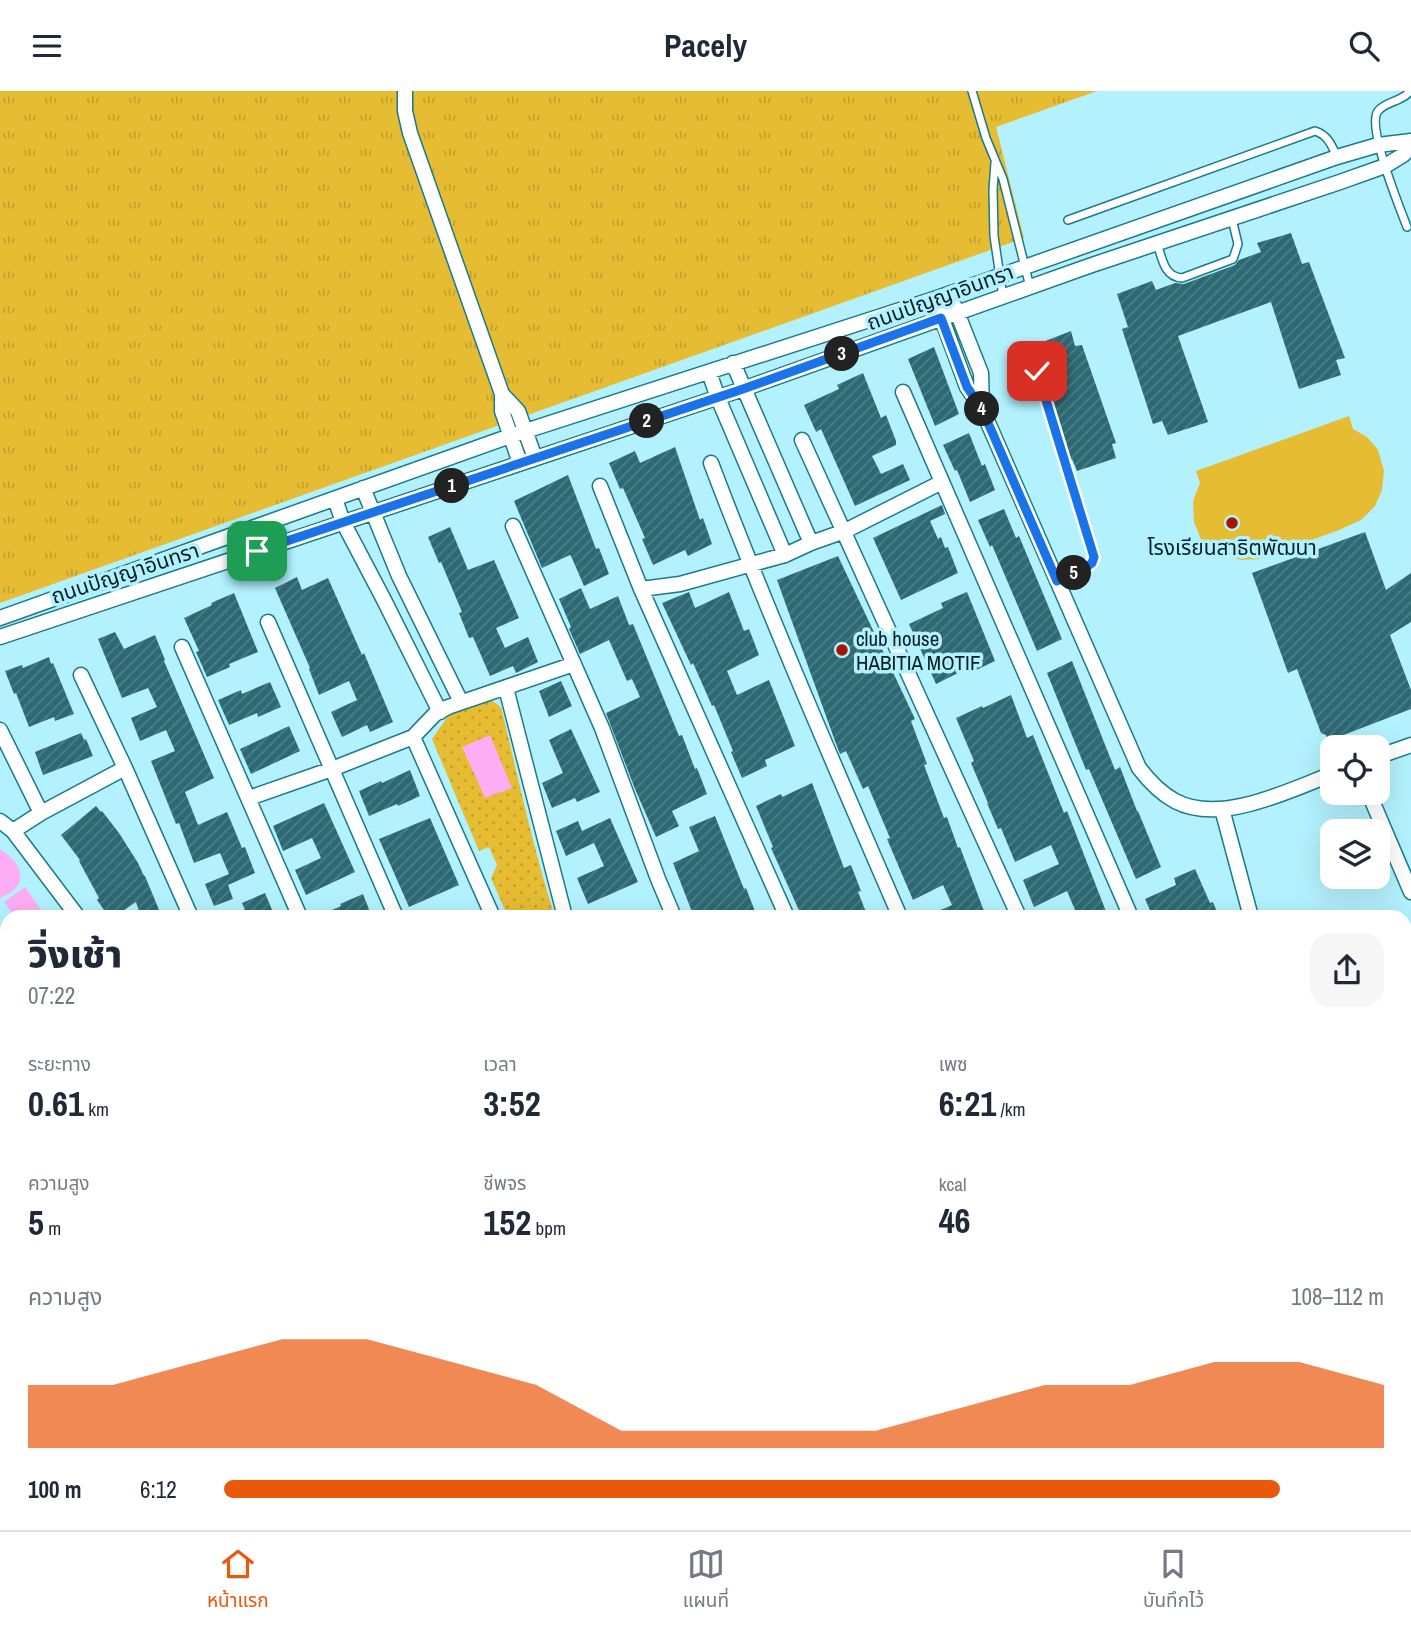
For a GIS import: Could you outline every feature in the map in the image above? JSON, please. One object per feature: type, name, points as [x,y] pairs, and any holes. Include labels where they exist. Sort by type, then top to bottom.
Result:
[{"type":"street","points":[[405,91],[405,111],[410,133],[502,394],[502,411],[520,463]]},
{"type":"street","name":"ถนนปัญญาอินทรา","points":[[0,618],[510,436],[934,299],[1338,157],[1378,145],[1411,141]]},
{"type":"street","name":"ถนนปัญญาอินทรา","points":[[0,637],[718,398],[1003,296],[1385,166],[1411,147]]},
{"type":"street","points":[[951,293],[981,373],[982,409]]},
{"type":"street","points":[[934,299],[967,387],[982,409],[1139,768],[1152,784],[1175,801],[1193,807],[1222,809],[1246,806],[1320,778]]},
{"type":"street","points":[[733,363],[811,543]]},
{"type":"street","points":[[709,372],[785,555]]},
{"type":"street","points":[[903,392],[1128,910]]},
{"type":"street","points":[[502,394],[518,411],[535,458]]},
{"type":"street","points":[[802,440],[1015,910]]},
{"type":"street","points":[[711,463],[812,715],[897,910]]},
{"type":"street","points":[[641,589],[680,584],[785,555],[845,531],[942,482]]},
{"type":"street","points":[[600,486],[641,589],[784,910]]},
{"type":"street","points":[[363,488],[418,619],[461,702]]},
{"type":"street","points":[[335,499],[343,522],[440,712]]},
{"type":"street","points":[[513,526],[602,727],[671,910]]},
{"type":"street","points":[[399,629],[418,619]]},
{"type":"street","points":[[268,622],[393,910]]},
{"type":"street","points":[[182,647],[297,910]]},
{"type":"street","points":[[249,798],[413,737],[440,712],[461,702],[574,664]]},
{"type":"street","points":[[81,674],[188,910]]},
{"type":"street","points":[[506,688],[563,910]]},
{"type":"street","points":[[0,730],[41,813]]},
{"type":"street","points":[[413,737],[490,910]]},
{"type":"street","points":[[1390,752],[1411,745]]},
{"type":"street","points":[[13,831],[125,768]]},
{"type":"street","points":[[1374,805],[1411,892]]},
{"type":"street","points":[[1222,809],[1249,910]]},
{"type":"street","points":[[0,821],[13,831],[73,910]]},
{"type":"lane","points":[[972,91],[986,138],[1003,179],[1030,287]]},
{"type":"lane","points":[[1406,227],[1378,145],[1375,120],[1381,108],[1407,96],[1410,91]]},
{"type":"lane","points":[[1068,220],[1315,131],[1329,141],[1338,157]]},
{"type":"lane","points":[[995,162],[994,236],[1003,296]]},
{"type":"lane","points":[[1157,243],[1169,274],[1174,278],[1182,278],[1233,258],[1238,244],[1232,218]]},
{"type":"lane","points":[[1037,371],[1094,557],[1088,566],[1057,581]]},
{"type":"green space","points":[[0,91],[1097,91],[996,127],[1024,238],[0,603]]},
{"type":"green space","points":[[1349,416],[1353,429],[1367,437],[1378,450],[1384,471],[1382,490],[1375,506],[1361,520],[1260,559],[1241,560],[1222,554],[1201,539],[1194,522],[1193,501],[1200,483],[1196,471]]},
{"type":"green space","points":[[491,700],[501,707],[553,910],[505,910],[491,878],[497,865],[489,847],[479,851],[432,739],[450,713]]},
{"type":"shaded area","points":[[490,735],[512,788],[485,798],[462,747]]},
{"type":"shaded area","points":[[0,849],[16,863],[20,878],[16,888],[0,898]]},
{"type":"shaded area","points":[[25,887],[41,910],[10,910],[4,902]]},
{"type":"building","points":[[1291,233],[1302,264],[1309,262],[1345,358],[1336,360],[1341,375],[1299,389],[1271,302],[1178,336],[1208,422],[1168,435],[1162,421],[1153,424],[1122,329],[1128,327],[1117,294],[1152,281],[1156,290],[1175,283],[1184,284],[1261,252],[1257,243]]},
{"type":"building","points":[[1071,331],[1075,346],[1082,345],[1116,443],[1112,444],[1116,458],[1077,471],[1071,460],[1043,369],[1036,365],[1031,370],[1029,364],[1034,362],[1030,347]]},
{"type":"building","points":[[934,347],[959,414],[935,426],[908,359]]},
{"type":"building","points":[[863,373],[881,418],[886,415],[896,441],[896,445],[872,456],[881,474],[903,464],[910,480],[855,506],[821,429],[816,432],[804,405],[839,389],[837,385]]},
{"type":"building","points":[[969,433],[995,490],[970,502],[943,445]]},
{"type":"building","points":[[675,447],[700,520],[703,518],[712,544],[688,556],[685,550],[653,565],[642,539],[645,538],[609,463],[635,451],[640,463]]},
{"type":"building","points":[[568,475],[596,549],[599,548],[609,574],[584,586],[570,555],[542,568],[514,501]]},
{"type":"building","points":[[942,505],[945,514],[930,521],[938,539],[941,537],[945,548],[948,547],[958,573],[901,600],[873,538]]},
{"type":"building","points":[[1004,509],[1016,538],[1019,536],[1062,639],[1037,651],[992,545],[990,547],[978,520]]},
{"type":"building","points":[[450,527],[468,570],[494,560],[519,618],[496,628],[505,648],[528,637],[538,662],[516,673],[513,666],[490,676],[473,637],[469,638],[459,613],[462,612],[428,537]]},
{"type":"building","points":[[1365,532],[1386,590],[1411,573],[1411,622],[1390,635],[1411,690],[1411,709],[1344,735],[1321,733],[1297,669],[1288,673],[1252,573]]},
{"type":"building","points":[[838,556],[915,719],[911,721],[927,764],[924,765],[944,818],[947,817],[958,848],[960,847],[984,910],[941,910],[952,905],[943,885],[913,900],[868,786],[863,789],[846,751],[840,754],[777,580]]},
{"type":"building","points":[[297,577],[302,590],[328,578],[393,722],[370,732],[367,725],[342,737],[331,712],[357,700],[349,681],[319,695],[275,588]]},
{"type":"building","points":[[581,588],[590,609],[618,596],[629,625],[633,624],[679,736],[682,735],[707,794],[672,811],[679,826],[656,837],[606,713],[640,697],[632,679],[627,681],[609,640],[580,654],[559,599]]},
{"type":"building","points":[[689,592],[695,608],[729,592],[744,631],[749,629],[759,655],[727,671],[737,695],[769,680],[795,746],[765,760],[767,766],[742,778],[714,705],[712,706],[693,663],[691,665],[662,603]]},
{"type":"building","points":[[967,592],[995,661],[970,673],[968,668],[936,684],[909,624],[943,608],[941,603]]},
{"type":"building","points":[[234,593],[258,652],[207,677],[184,618]]},
{"type":"building","points":[[115,632],[124,649],[155,635],[214,778],[185,792],[198,825],[227,812],[255,873],[228,885],[233,899],[214,906],[205,884],[229,874],[220,853],[194,863],[179,823],[176,824],[151,761],[175,751],[166,730],[140,741],[131,718],[157,707],[148,688],[122,698],[98,639]]},
{"type":"building","points":[[49,657],[74,714],[55,721],[54,717],[29,727],[5,671],[22,665],[23,668]]},
{"type":"building","points":[[1072,661],[1115,770],[1120,767],[1161,867],[1136,879],[1089,769],[1086,770],[1047,673]]},
{"type":"building","points":[[561,681],[572,706],[549,717],[539,691]]},
{"type":"building","points":[[270,682],[281,707],[258,717],[257,713],[229,725],[218,700],[241,690],[242,694]]},
{"type":"building","points":[[1011,695],[1027,738],[1033,735],[1064,813],[1067,811],[1105,910],[1075,910],[1067,891],[1034,907],[1023,880],[1059,864],[1051,845],[1015,862],[1001,828],[998,829],[956,718],[982,706],[983,708]]},
{"type":"building","points":[[289,726],[300,751],[251,774],[240,749]]},
{"type":"building","points":[[571,729],[600,792],[577,802],[575,798],[552,808],[542,783],[563,773],[549,740]]},
{"type":"building","points":[[81,733],[93,756],[43,775],[35,752]]},
{"type":"building","points":[[410,770],[420,796],[369,816],[359,791]]},
{"type":"building","points":[[812,783],[844,868],[851,865],[865,910],[799,910],[771,848],[773,847],[756,806],[781,794],[782,797]]},
{"type":"building","points":[[324,803],[355,872],[306,895],[295,870],[321,858],[312,838],[283,851],[273,826]]},
{"type":"building","points":[[96,806],[119,833],[138,863],[159,910],[139,910],[136,902],[124,910],[104,910],[80,860],[61,835]]},
{"type":"building","points":[[715,816],[754,910],[691,910],[673,863],[699,851],[689,827]]},
{"type":"building","points":[[430,818],[459,885],[409,907],[379,839]]},
{"type":"building","points":[[610,818],[638,882],[588,904],[577,878],[604,866],[594,843],[566,856],[556,831],[578,821],[582,831]]},
{"type":"building","points":[[1195,869],[1210,903],[1213,902],[1216,910],[1150,910],[1145,899],[1176,885],[1174,878]]},
{"type":"building","points":[[265,893],[272,910],[245,910],[242,903]]},
{"type":"building","points":[[363,894],[369,910],[332,910],[341,906],[340,904]]},
{"type":"place","name":"โรงเรียนสาธิตพัฒนา","points":[[1232,523]]},
{"type":"place","name":"club house HABITIA MOTIF","points":[[842,650]]},
{"type":"route","points":[[257,551],[743,389],[941,318],[967,387],[982,409],[1057,581],[1088,566],[1094,557],[1037,371]]}]
